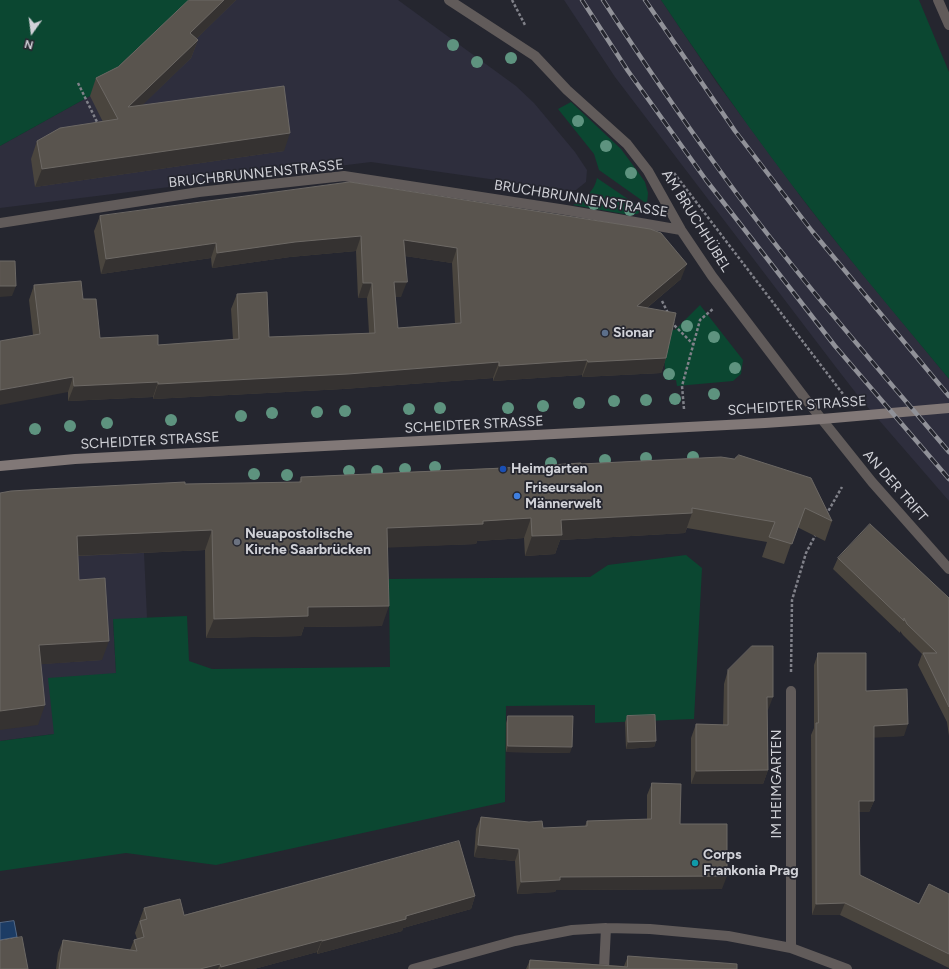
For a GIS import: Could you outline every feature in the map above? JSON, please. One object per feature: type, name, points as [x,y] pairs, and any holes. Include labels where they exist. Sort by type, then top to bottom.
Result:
[{"type":"main road","name":"SCHEIDTER STRASSE","points":[[0,466],[75,459],[822,419],[949,408]]},
{"type":"street","name":"AM BRUCHHÜBEL","points":[[449,0],[535,56],[567,90],[627,144],[648,171],[681,230],[712,276],[822,419]]},
{"type":"street","points":[[938,0],[949,25]]},
{"type":"street","name":"BRUCHBRUNNENSTRASSE","points":[[0,223],[199,192],[344,176],[566,210],[681,230]]},
{"type":"street","name":"AN DER TRIFT","points":[[822,419],[872,482],[949,569]]},
{"type":"street","name":"IM HEIMGARTEN","points":[[791,948],[792,691]]},
{"type":"street","points":[[604,969],[606,928]]},
{"type":"street","points":[[413,969],[515,941],[572,930],[606,928],[650,929],[728,936],[791,948],[847,969]]},
{"type":"path","points":[[78,83],[98,124]]},
{"type":"path","points":[[674,173],[860,416]]},
{"type":"path","points":[[662,301],[674,325],[693,344]]},
{"type":"path","points":[[682,386],[700,320],[707,314]]},
{"type":"path","points":[[823,520],[842,487]]},
{"type":"path","points":[[792,691],[792,600],[806,553],[816,534]]},
{"type":"shaded area","points":[[201,0],[398,0],[516,86],[534,103],[575,152],[587,170],[586,182],[576,190],[566,190],[371,162],[0,208],[0,146],[90,96]]},
{"type":"shaded area","points":[[564,0],[661,0],[717,83],[807,205],[949,379],[949,501],[859,397],[835,366],[615,77]]},
{"type":"shaded area","points":[[141,487],[147,618],[113,620],[116,673],[54,734],[0,741],[0,499]]},
{"type":"green space","points":[[0,0],[201,0],[90,96],[0,146]]},
{"type":"green space","points":[[661,0],[919,0],[949,72],[949,379],[817,218],[726,95]]},
{"type":"green space","points":[[571,102],[621,149],[645,182],[648,193],[647,204],[599,170],[594,154],[558,109]]},
{"type":"green space","points":[[597,178],[644,210],[637,214],[624,214],[573,205],[591,191]]},
{"type":"green space","points":[[700,305],[743,360],[741,374],[733,381],[677,386],[676,380],[666,380],[664,356],[670,329],[675,330]]},
{"type":"green space","points":[[686,555],[702,568],[694,719],[595,723],[595,705],[506,706],[505,802],[216,865],[126,853],[0,871],[0,741],[54,734],[48,678],[116,673],[113,619],[187,616],[189,661],[212,669],[390,667],[389,579],[590,577],[608,565]]},
{"type":"water","points":[[14,921],[17,937],[0,940],[0,923]]},
{"type":"building","points":[[189,0],[224,0],[190,33],[198,40],[128,107],[284,86],[290,133],[42,169],[37,141],[60,128],[118,119],[96,78],[118,67]]},
{"type":"building","points":[[350,182],[650,229],[661,233],[687,264],[637,306],[676,313],[666,358],[588,362],[587,360],[499,366],[499,362],[348,374],[158,384],[158,382],[74,386],[73,377],[0,390],[0,341],[40,334],[34,285],[81,281],[83,299],[96,299],[100,338],[158,335],[158,345],[239,339],[237,294],[267,292],[269,337],[375,333],[372,283],[363,283],[361,236],[295,242],[217,253],[216,243],[106,259],[100,216]],"holes":[[[404,240],[457,248],[461,323],[398,328],[394,282],[407,282]]]},
{"type":"building","points":[[0,261],[15,261],[16,286],[0,286]]},
{"type":"building","points":[[739,455],[811,478],[832,521],[805,508],[792,544],[769,537],[775,522],[692,508],[692,513],[561,520],[562,535],[532,536],[531,518],[483,521],[483,524],[387,528],[389,606],[308,607],[308,616],[214,619],[212,530],[77,536],[79,580],[105,578],[109,641],[39,645],[45,705],[0,711],[0,493],[11,491],[185,482],[185,484],[301,482],[301,477],[721,457],[734,459]]},
{"type":"building","points":[[870,524],[949,598],[949,707],[923,653],[937,653],[907,624],[904,618],[904,621],[838,558]]},
{"type":"building","points":[[752,646],[773,646],[773,697],[767,697],[768,770],[696,771],[696,724],[728,725],[728,670]]},
{"type":"building","points":[[818,653],[866,653],[866,691],[907,689],[908,724],[874,726],[874,801],[859,801],[860,875],[919,904],[929,884],[949,894],[949,954],[845,903],[816,904],[816,723],[818,723]]},
{"type":"building","points":[[655,715],[656,741],[628,742],[627,716]]},
{"type":"building","points":[[508,716],[573,716],[572,747],[508,746]]},
{"type":"building","points":[[652,783],[681,784],[680,824],[727,824],[727,876],[560,877],[560,880],[521,882],[519,849],[478,845],[481,817],[529,822],[542,821],[543,828],[587,826],[587,821],[651,819]]},
{"type":"building","points":[[459,841],[475,896],[406,916],[406,919],[221,967],[220,964],[200,969],[59,969],[63,940],[137,951],[134,940],[144,937],[140,921],[147,919],[144,908],[180,899],[184,915]]},
{"type":"building","points":[[22,937],[28,969],[0,969],[0,941]]},
{"type":"building","points":[[628,956],[737,964],[737,969],[529,969],[530,960],[627,967]]},
{"type":"railway","points":[[582,0],[628,71],[706,180],[835,346],[949,479]]},
{"type":"railway","points":[[603,0],[674,106],[745,205],[801,277],[949,452]]},
{"type":"railway","points":[[645,0],[735,131],[812,231],[949,396]]},
{"type":"place","name":"Sionar","points":[[605,333]]},
{"type":"place","name":"Heimgarten","points":[[503,469]]},
{"type":"place","name":"Friseursalon Männerwelt","points":[[517,496]]},
{"type":"place","name":"Neuapostolische Kirche Saarbrücken","points":[[237,542]]},
{"type":"place","name":"Corps Frankonia Prag","points":[[695,863]]}]
